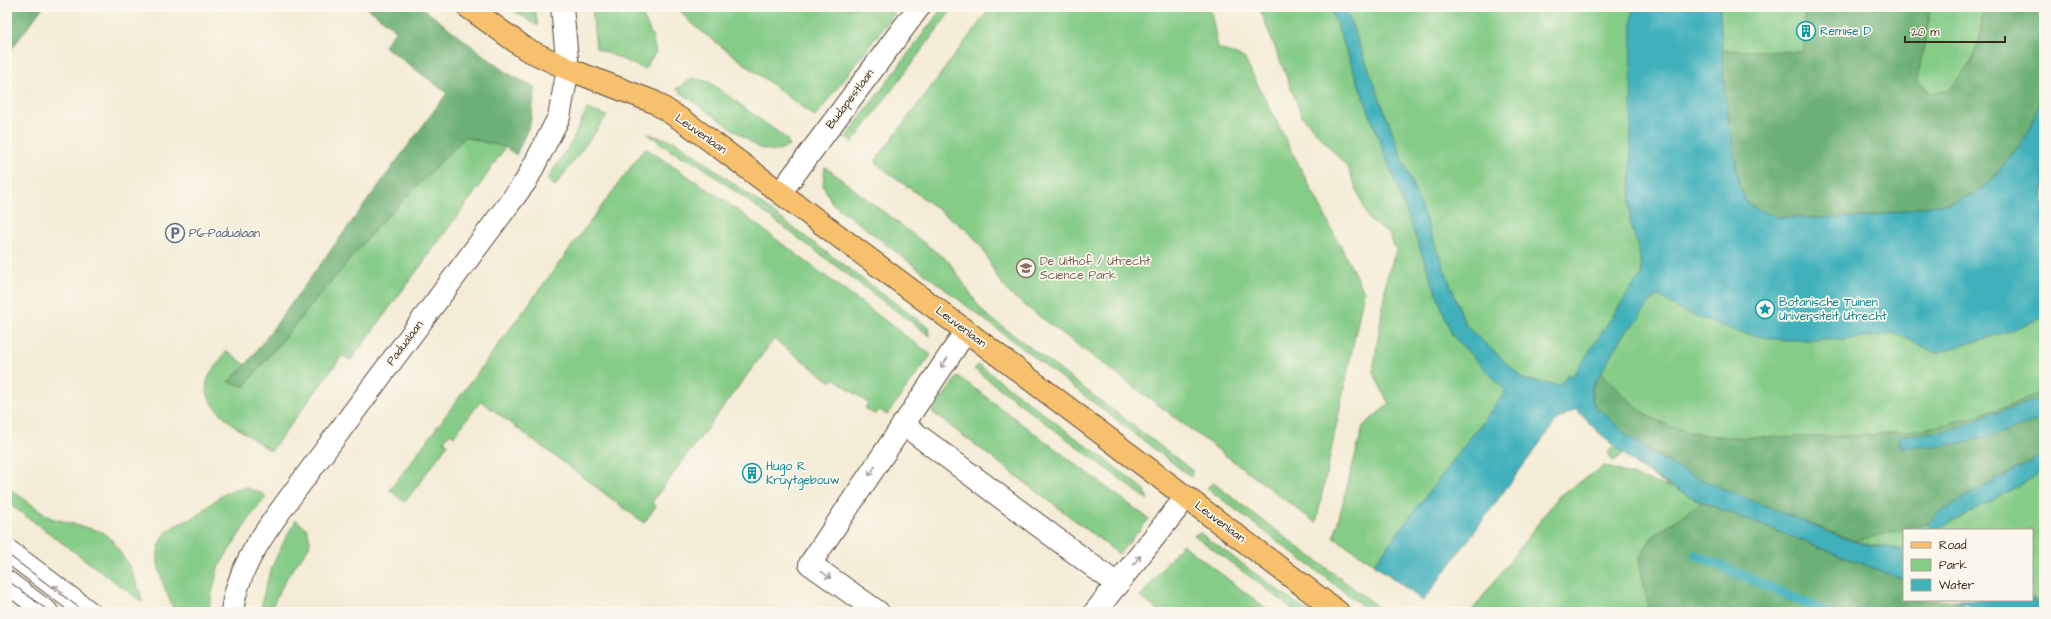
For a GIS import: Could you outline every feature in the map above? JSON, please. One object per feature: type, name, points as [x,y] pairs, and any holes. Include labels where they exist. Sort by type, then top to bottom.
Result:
[{"type":"main road","name":"Leuvenlaan","points":[[468,7],[526,49],[568,69],[654,102],[688,124],[781,192],[1338,612]]},
{"type":"street","points":[[562,7],[568,69]]},
{"type":"street","name":"Budapestlaan","points":[[781,192],[919,7]]},
{"type":"street","name":"Padualaan","points":[[232,612],[243,575],[266,532],[300,484],[526,181],[559,117],[568,69]]},
{"type":"street","points":[[878,612],[810,564],[966,331]]},
{"type":"street","points":[[903,424],[1118,585]]},
{"type":"street","points":[[1095,612],[1118,585],[1186,497]]},
{"type":"street","points":[[7,550],[89,612]]},
{"type":"street","points":[[7,582],[47,612]]},
{"type":"green space","points":[[7,7],[43,7],[7,55]]},
{"type":"green space","points":[[366,7],[421,7],[507,73],[536,88],[530,124],[516,155],[505,147],[465,137],[375,229],[244,386],[228,382],[246,365],[447,93],[384,46],[396,30]]},
{"type":"green space","points":[[508,7],[534,7],[538,26]]},
{"type":"green space","points":[[592,7],[639,7],[652,36],[656,52],[644,69],[596,48]]},
{"type":"green space","points":[[679,7],[899,7],[815,117],[693,25],[684,16]]},
{"type":"green space","points":[[943,7],[954,7],[852,143],[846,137]]},
{"type":"green space","points":[[991,7],[1209,7],[1218,48],[1244,58],[1364,292],[1316,523],[1011,295],[997,277],[983,249],[970,233],[877,164],[876,160]]},
{"type":"green space","points":[[1259,7],[1330,7],[1452,335],[1506,391],[1374,564],[1334,537],[1363,426],[1389,404],[1373,372],[1387,276],[1396,251],[1389,234],[1369,220],[1348,168],[1302,116]]},
{"type":"green space","name":"Botanische Tuinen Universiteit Utrecht","points":[[1345,7],[2044,7],[2044,607],[2033,600],[2033,529],[1903,529],[1903,550],[1854,541],[1677,490],[1702,502],[1652,537],[1647,612],[1471,612],[1559,496],[1604,466],[1671,488],[1637,466],[1624,454],[1613,461],[1607,452],[1615,447],[1576,409],[1568,374],[1560,385],[1525,380],[1466,326]]},
{"type":"green space","points":[[1805,7],[1929,7],[1929,20],[1917,81],[1932,93],[1950,90],[1972,60],[1980,39],[1983,7],[2044,7],[2044,93],[2026,137],[1990,182],[1973,194],[1953,202],[1867,217],[1778,217],[1756,209],[1745,200],[1739,184],[1724,88],[1721,50],[1804,52]]},
{"type":"green space","points":[[693,78],[709,82],[787,139],[789,146],[776,151],[759,148],[676,89]]},
{"type":"green space","points":[[587,109],[607,116],[555,186],[547,180],[572,141]]},
{"type":"green space","points":[[648,134],[676,142],[699,158],[929,328],[930,336],[700,165],[671,151]]},
{"type":"green space","points":[[465,137],[505,147],[478,188],[351,360],[342,356],[271,451],[241,431],[219,412],[207,392],[208,378],[227,351],[246,365],[229,381],[244,386],[375,229]]},
{"type":"green space","points":[[645,148],[721,198],[931,355],[887,415],[880,410],[875,415],[865,408],[868,403],[834,378],[831,382],[774,339],[652,502],[656,506],[644,523],[481,401],[454,436],[450,433],[444,441],[448,444],[405,502],[390,490]]},
{"type":"green space","points":[[825,167],[949,262],[983,312],[1192,470],[1191,477],[832,203],[823,185]]},
{"type":"green space","points":[[979,365],[1144,489],[1148,500],[974,369]]},
{"type":"green space","points":[[1602,372],[1632,404],[1660,422],[1670,426],[1698,433],[1727,437],[1757,438],[1843,436],[1918,430],[1973,417],[2044,391],[2044,454],[1942,510],[1927,524],[1854,541],[1698,480],[1673,465],[1630,437],[1612,422],[1601,409],[1597,412],[1592,395],[1595,383]]},
{"type":"green space","points":[[958,376],[1149,519],[1119,554],[932,412]]},
{"type":"green space","points":[[1213,483],[1385,612],[1371,612],[1207,488]]},
{"type":"green space","points":[[7,487],[51,518],[103,532],[112,540],[129,566],[140,592],[142,602],[7,502]]},
{"type":"green space","points":[[244,487],[263,494],[266,497],[251,516],[218,568],[208,612],[175,612],[163,582],[158,560],[158,550],[162,540],[171,528],[193,517],[225,494],[237,488]]},
{"type":"green space","points":[[1702,502],[1903,580],[1903,601],[1958,601],[1961,602],[1967,612],[1647,612],[1647,600],[1639,559],[1652,537]]},
{"type":"green space","points":[[296,520],[307,529],[310,541],[309,547],[287,577],[269,612],[261,612],[265,588],[273,564]]},
{"type":"green space","points":[[1200,533],[1308,612],[1297,612],[1194,535]]},
{"type":"green space","points":[[1182,544],[1271,612],[1160,612],[1140,597]]},
{"type":"water","points":[[1330,7],[1345,7],[1466,326],[1525,380],[1560,385],[1568,374],[1573,376],[1636,281],[1642,276],[1639,253],[1630,221],[1632,7],[1720,7],[1724,88],[1739,184],[1745,200],[1756,209],[1778,217],[1867,217],[1953,202],[1973,194],[1990,182],[2026,137],[2044,93],[2044,317],[2007,332],[1936,353],[1895,333],[1845,340],[1781,340],[1741,333],[1679,310],[1659,295],[1647,305],[1637,322],[1627,330],[1591,389],[1591,396],[1597,412],[1601,409],[1619,428],[1639,444],[1685,472],[1844,538],[1866,544],[1903,550],[1903,580],[1702,502],[1666,484],[1634,462],[1604,438],[1576,409],[1557,420],[1423,601],[1374,564],[1506,391],[1452,335]]},
{"type":"water","points":[[2044,398],[2044,418],[2009,431],[1944,446],[1901,447],[1898,436],[1954,430],[1981,417]]},
{"type":"water","points":[[2044,454],[2044,472],[1941,528],[1931,529],[1927,524],[1942,510]]},
{"type":"water","points":[[2033,600],[2044,607],[2044,612],[1984,612],[1957,601],[2033,601]]},
{"type":"waterway","points":[[1696,555],[1826,612]]},
{"type":"tram line","points":[[7,554],[85,612]]},
{"type":"tram line","points":[[7,580],[50,612]]},
{"type":"place","name":"Remise D","points":[[1806,31]]},
{"type":"place","name":"P6-Padualaan","points":[[175,233]]},
{"type":"place","name":"De Uithof / Utrecht Science Park","points":[[1026,268]]},
{"type":"place","name":"Botanische Tuinen Universiteit Utrecht","points":[[1765,309]]},
{"type":"place","name":"Hugo R. Kruytgebouw","points":[[752,473]]}]
